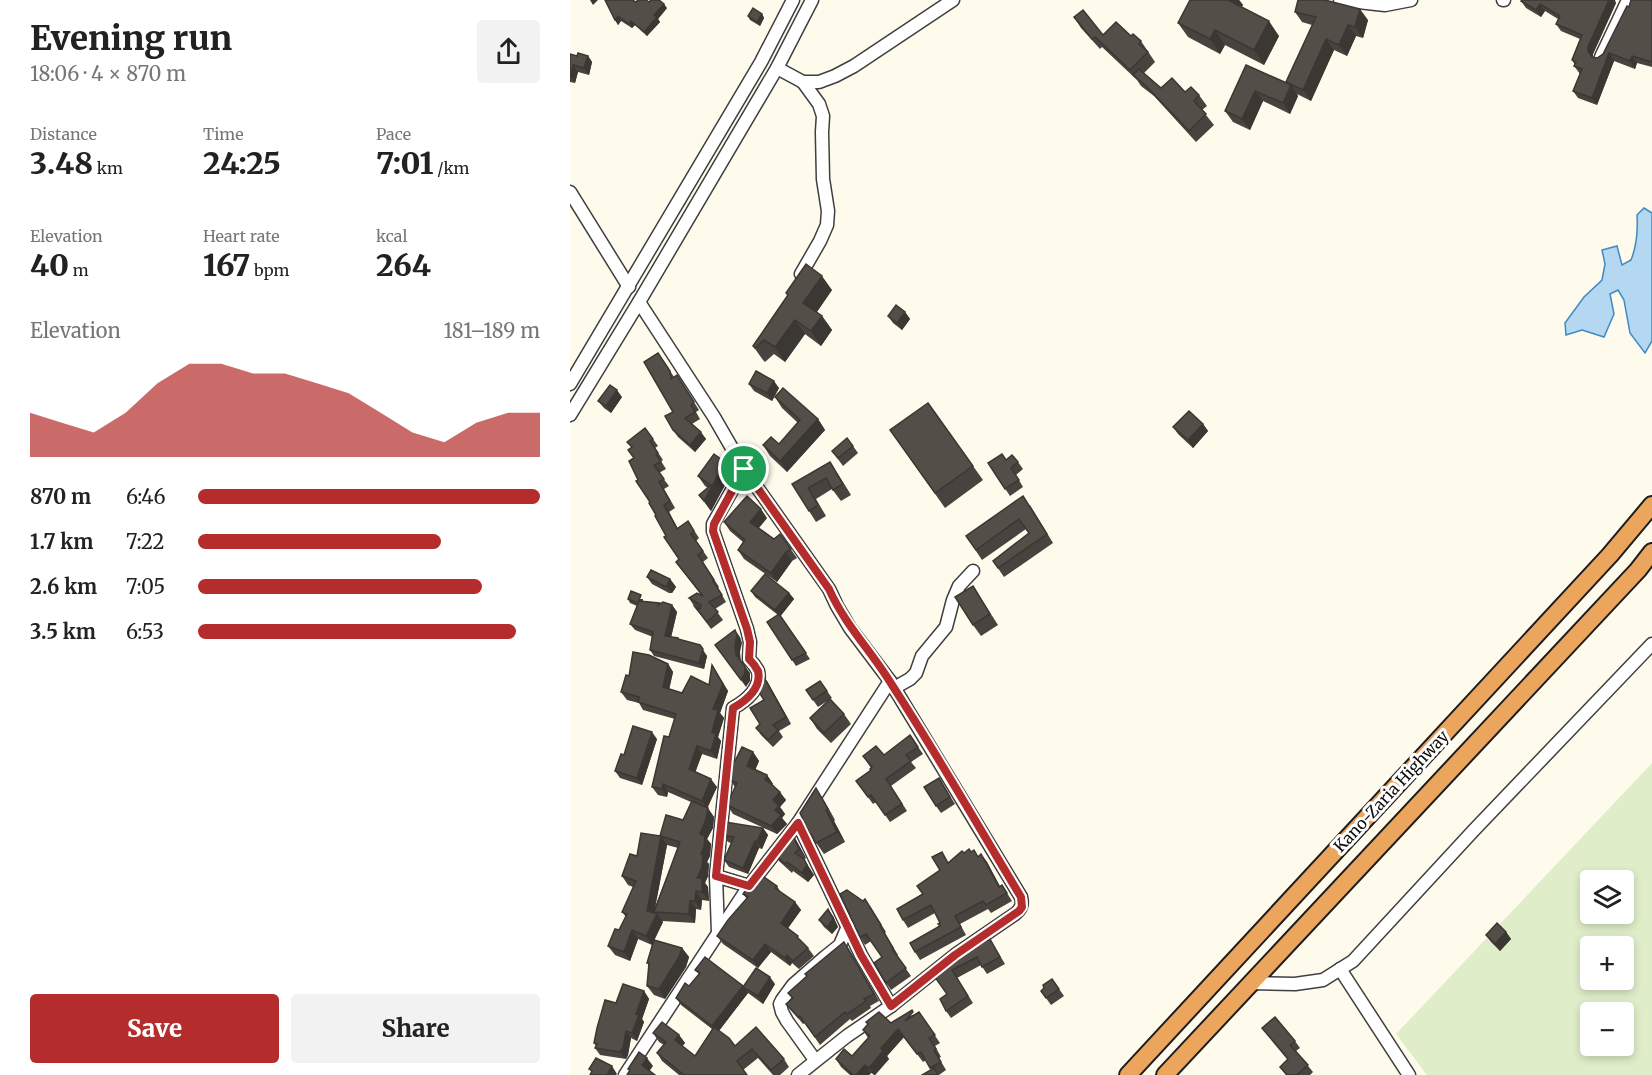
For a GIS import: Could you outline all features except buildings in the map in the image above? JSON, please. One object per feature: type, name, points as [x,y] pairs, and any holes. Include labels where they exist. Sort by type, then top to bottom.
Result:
[{"type":"highway","name":"Kano-Zaria Highway","points":[[1128,1075],[1602,563],[1652,505]]},
{"type":"highway","name":"Kano-Zaria Highway","points":[[1165,1075],[1652,552]]},
{"type":"street","points":[[570,384],[732,112],[793,0]]},
{"type":"street","points":[[570,415],[639,303],[777,68],[812,0]]},
{"type":"street","points":[[803,82],[819,82],[854,66],[953,0]]},
{"type":"street","points":[[1340,0],[1385,5],[1411,0]]},
{"type":"street","points":[[1601,57],[1628,0]]},
{"type":"street","points":[[777,68],[803,82],[819,104],[823,117],[823,179],[828,211],[827,225],[801,274]]},
{"type":"street","points":[[732,112],[746,121]]},
{"type":"street","points":[[570,192],[629,287]]},
{"type":"street","points":[[639,303],[714,417],[744,469],[829,589],[850,628],[892,684],[1021,897],[1019,911],[955,955],[798,1075]]},
{"type":"street","points":[[718,933],[716,876],[733,708],[745,702],[758,684],[758,670],[749,659],[750,642],[747,629],[713,531],[714,524],[744,469]]},
{"type":"street","points":[[625,1075],[749,886],[798,823],[892,684],[910,679],[916,673],[922,656],[946,627],[959,586],[972,571]]},
{"type":"street","points":[[1250,983],[1295,984],[1323,980],[1353,961],[1474,830],[1652,644]]},
{"type":"street","points":[[798,823],[861,955],[891,1006]]},
{"type":"street","points":[[716,876],[749,886]]},
{"type":"street","points":[[815,1060],[787,1021],[780,1004],[785,994],[793,986],[840,945],[848,926]]},
{"type":"street","points":[[1340,969],[1407,1075]]},
{"type":"green space","points":[[1652,763],[1652,1075],[1427,1075],[1396,1034]]},
{"type":"water","points":[[1644,208],[1652,213],[1652,341],[1645,353],[1630,333],[1624,300],[1618,290],[1610,294],[1614,314],[1604,337],[1582,330],[1566,335],[1565,323],[1584,297],[1602,280],[1605,264],[1602,250],[1617,246],[1622,265],[1631,260],[1637,238],[1637,215]]},
{"type":"route","points":[[744,469],[829,589],[850,628],[890,681],[1021,897],[1022,907],[1019,911],[955,955],[891,1006],[861,955],[798,823],[749,886],[716,876],[733,708],[745,702],[758,684],[758,670],[749,659],[750,642],[747,629],[713,531],[714,524],[744,469]]}]
